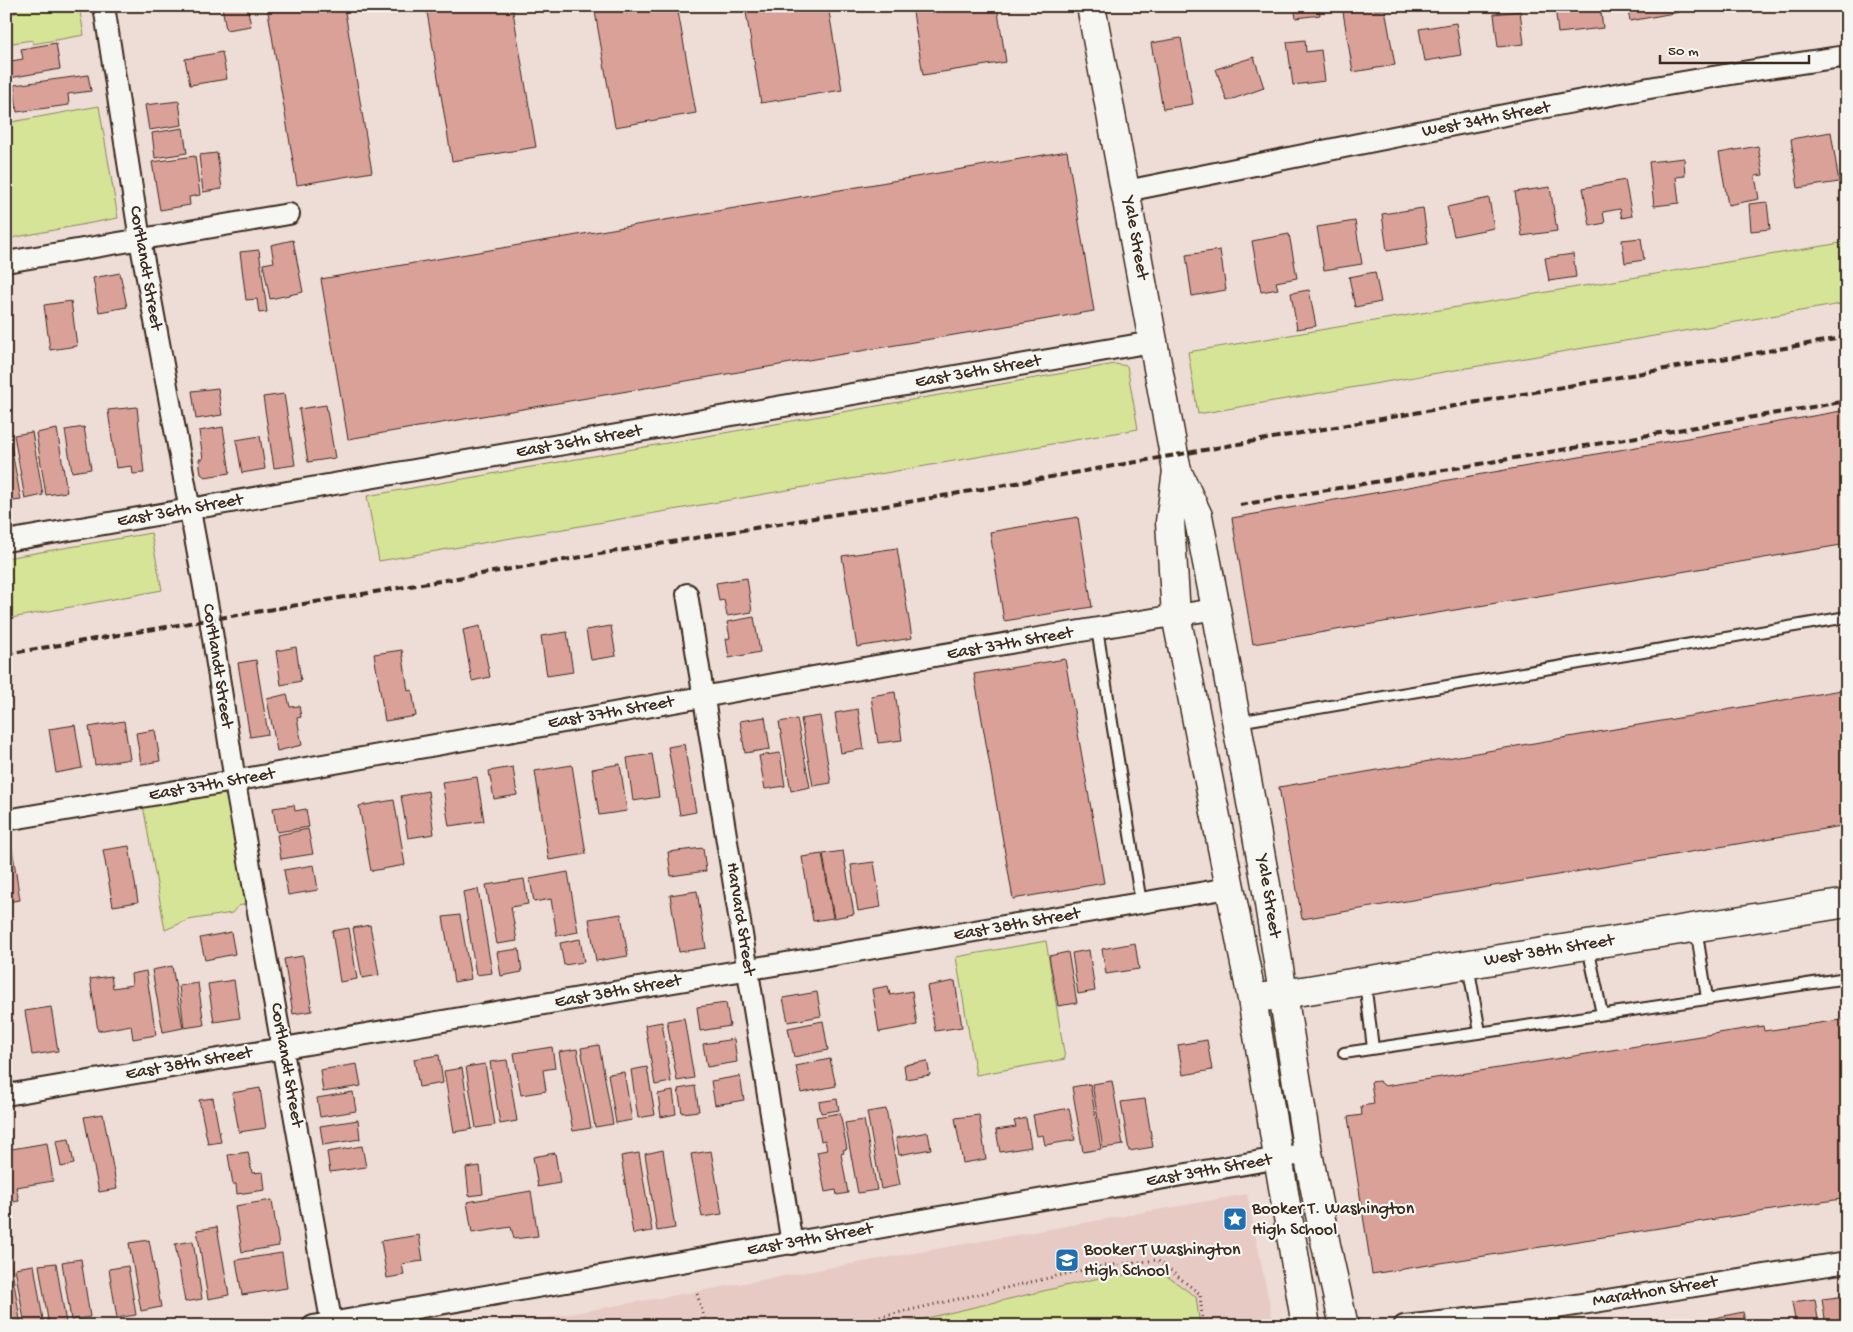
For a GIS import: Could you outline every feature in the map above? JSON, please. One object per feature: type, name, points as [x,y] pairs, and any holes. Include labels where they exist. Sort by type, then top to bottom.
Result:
[{"type":"main road","name":"Yale Street","points":[[1091,6],[1177,471],[1198,516],[1238,722],[1284,994],[1308,1153],[1344,1326]]},
{"type":"main road","name":"Yale Street","points":[[1177,471],[1170,522],[1176,615],[1252,999],[1306,1326]]},
{"type":"main road","points":[[1198,727],[1238,722]]},
{"type":"main road","name":"West 38th Street","points":[[1252,999],[1847,903]]},
{"type":"street","name":"Cortlandt Street","points":[[104,6],[140,240],[210,620],[235,782],[283,1048],[325,1325]]},
{"type":"street","name":"West 34th Street","points":[[1126,191],[1533,110],[1847,56]]},
{"type":"street","points":[[6,262],[289,214]]},
{"type":"street","name":"East 36th Street","points":[[6,541],[1152,342]]},
{"type":"street","name":"Harvard Street","points":[[687,594],[792,1244]]},
{"type":"street","name":"East 37th Street","points":[[6,820],[235,782],[704,696],[1216,609]]},
{"type":"street","name":"East 38th Street","points":[[6,1096],[1229,888]]},
{"type":"street","name":"East 39th Street","points":[[325,1325],[1308,1153]]},
{"type":"street","name":"Marathon Street","points":[[1404,1326],[1531,1312],[1847,1262]]},
{"type":"lane","points":[[1238,722],[1847,617]]},
{"type":"lane","points":[[1097,629],[1141,903]]},
{"type":"lane","points":[[1696,928],[1707,998]]},
{"type":"lane","points":[[1587,945],[1602,1014]]},
{"type":"lane","points":[[1467,964],[1480,1032]]},
{"type":"lane","points":[[1344,1053],[1847,978]]},
{"type":"lane","points":[[1365,981],[1373,1048]]},
{"type":"path","points":[[840,1326],[1096,1267],[1157,1260],[1200,1294],[1203,1326]]},
{"type":"path","points":[[698,1294],[707,1326]]},
{"type":"shaded area","name":"Booker T Washington High School","points":[[1247,1194],[1274,1326],[501,1326]]},
{"type":"green space","points":[[15,6],[79,6],[84,35],[33,44],[32,40],[6,44],[6,15],[16,13]]},
{"type":"green space","points":[[99,106],[118,218],[6,239],[6,123]]},
{"type":"green space","points":[[1847,242],[1847,303],[1198,414],[1188,352]]},
{"type":"green space","points":[[1115,364],[1127,366],[1138,429],[379,561],[367,496]]},
{"type":"green space","points":[[151,533],[162,590],[6,619],[6,558]]},
{"type":"green space","points":[[221,792],[228,798],[247,904],[238,906],[232,913],[188,920],[165,930],[143,805]]},
{"type":"green space","points":[[1046,941],[1065,1059],[976,1075],[956,957]]},
{"type":"green space","points":[[1160,1271],[1196,1297],[1200,1326],[893,1326],[1099,1278]]},
{"type":"building","points":[[222,6],[247,6],[251,26],[226,30]]},
{"type":"building","points":[[267,6],[344,6],[372,172],[297,185]]},
{"type":"building","points":[[426,6],[512,6],[536,147],[452,161]]},
{"type":"building","points":[[594,6],[677,6],[696,113],[615,127]]},
{"type":"building","points":[[745,6],[828,6],[842,90],[761,103]]},
{"type":"building","points":[[912,6],[997,6],[1006,62],[923,75]]},
{"type":"building","points":[[1294,6],[1319,6],[1320,15],[1296,18]]},
{"type":"building","points":[[1354,6],[1374,6],[1375,10],[1385,9],[1395,65],[1353,72],[1343,12],[1355,10]]},
{"type":"building","points":[[1555,6],[1600,6],[1603,28],[1558,33]]},
{"type":"building","points":[[1627,6],[1678,6],[1679,12],[1630,21]]},
{"type":"building","points":[[1520,11],[1524,44],[1498,47],[1494,14]]},
{"type":"building","points":[[1456,23],[1461,55],[1425,61],[1419,29]]},
{"type":"building","points":[[1181,38],[1193,104],[1163,109],[1151,43]]},
{"type":"building","points":[[1305,40],[1306,52],[1321,50],[1325,81],[1293,85],[1287,42]]},
{"type":"building","points":[[56,43],[60,69],[9,78],[6,62],[23,59],[21,49]]},
{"type":"building","points":[[222,52],[227,79],[190,85],[185,59]]},
{"type":"building","points":[[1254,57],[1264,88],[1227,101],[1216,69]]},
{"type":"building","points":[[88,75],[91,91],[68,94],[69,105],[17,112],[14,85]]},
{"type":"building","points":[[179,101],[182,125],[149,130],[145,105]]},
{"type":"building","points":[[183,128],[187,153],[155,158],[152,133]]},
{"type":"building","points":[[1831,132],[1839,182],[1798,188],[1791,139]]},
{"type":"building","points":[[1758,146],[1763,175],[1755,176],[1759,199],[1728,205],[1719,153]]},
{"type":"building","points":[[1067,151],[1094,311],[348,439],[321,279]]},
{"type":"building","points":[[217,153],[222,189],[203,192],[199,155]]},
{"type":"building","points":[[195,156],[200,195],[189,197],[190,205],[160,210],[152,162]]},
{"type":"building","points":[[1684,158],[1685,176],[1676,177],[1679,203],[1654,206],[1649,162]]},
{"type":"building","points":[[1625,180],[1632,216],[1622,218],[1620,209],[1603,212],[1605,223],[1590,226],[1583,188]]},
{"type":"building","points":[[1550,187],[1557,231],[1522,236],[1515,192]]},
{"type":"building","points":[[1489,198],[1494,228],[1454,236],[1447,207]]},
{"type":"building","points":[[1767,202],[1770,229],[1751,231],[1749,204]]},
{"type":"building","points":[[1423,208],[1428,244],[1387,251],[1382,214]]},
{"type":"building","points":[[1355,221],[1362,264],[1324,270],[1317,227]]},
{"type":"building","points":[[1289,234],[1297,278],[1276,282],[1278,289],[1261,292],[1252,241]]},
{"type":"building","points":[[1641,238],[1644,260],[1625,263],[1622,240]]},
{"type":"building","points":[[293,240],[303,292],[270,299],[263,264],[274,262],[271,245]]},
{"type":"building","points":[[259,250],[267,312],[259,313],[257,299],[246,300],[240,252]]},
{"type":"building","points":[[1220,250],[1226,290],[1192,296],[1186,255]]},
{"type":"building","points":[[1573,254],[1576,277],[1549,281],[1545,258]]},
{"type":"building","points":[[1375,272],[1381,302],[1355,307],[1349,277]]},
{"type":"building","points":[[120,273],[127,307],[99,312],[93,278]]},
{"type":"building","points":[[1309,290],[1316,326],[1297,329],[1291,293]]},
{"type":"building","points":[[71,301],[77,346],[50,350],[44,305]]},
{"type":"building","points":[[218,388],[222,415],[196,419],[192,391]]},
{"type":"building","points":[[284,394],[295,465],[274,468],[263,397]]},
{"type":"building","points":[[326,405],[335,458],[308,462],[299,409]]},
{"type":"building","points":[[137,407],[144,473],[133,474],[132,466],[116,468],[108,410]]},
{"type":"building","points":[[1847,410],[1847,544],[1253,644],[1232,518]]},
{"type":"building","points":[[84,427],[91,469],[72,472],[65,430]]},
{"type":"building","points":[[223,427],[230,473],[205,477],[201,474],[199,459],[203,459],[199,431]]},
{"type":"building","points":[[57,429],[67,492],[46,495],[36,433]]},
{"type":"building","points":[[32,432],[43,495],[25,499],[14,435]]},
{"type":"building","points":[[9,435],[21,500],[6,502],[6,436]]},
{"type":"building","points":[[260,436],[265,469],[242,473],[236,440]]},
{"type":"building","points":[[1078,517],[1092,607],[1004,621],[990,532]]},
{"type":"building","points":[[897,548],[912,638],[857,647],[842,556]]},
{"type":"building","points":[[747,578],[752,612],[727,616],[724,600],[719,601],[716,583]]},
{"type":"building","points":[[754,617],[760,652],[729,658],[726,639],[730,638],[727,622]]},
{"type":"building","points":[[480,626],[490,677],[472,681],[463,630]]},
{"type":"building","points":[[611,626],[616,656],[591,660],[586,630]]},
{"type":"building","points":[[567,632],[573,672],[547,676],[541,636]]},
{"type":"building","points":[[296,647],[301,681],[281,685],[276,651]]},
{"type":"building","points":[[402,650],[408,691],[412,690],[416,716],[385,721],[374,654]]},
{"type":"building","points":[[1065,659],[1104,883],[1013,899],[974,674]]},
{"type":"building","points":[[256,660],[268,734],[250,737],[238,663]]},
{"type":"building","points":[[1847,689],[1847,825],[1302,919],[1279,787]]},
{"type":"building","points":[[895,692],[902,740],[878,743],[871,696]]},
{"type":"building","points":[[287,694],[290,707],[299,706],[301,717],[297,718],[302,745],[277,751],[267,699]]},
{"type":"building","points":[[858,709],[864,749],[841,753],[835,713]]},
{"type":"building","points":[[820,716],[831,783],[813,786],[801,719]]},
{"type":"building","points":[[765,717],[770,749],[745,753],[740,721]]},
{"type":"building","points":[[797,719],[810,787],[791,791],[779,722]]},
{"type":"building","points":[[124,721],[130,759],[95,765],[89,727]]},
{"type":"building","points":[[75,725],[82,768],[56,773],[49,729]]},
{"type":"building","points":[[155,730],[160,761],[141,764],[136,733]]},
{"type":"building","points":[[684,744],[696,812],[680,815],[668,747]]},
{"type":"building","points":[[780,753],[785,786],[765,789],[759,756]]},
{"type":"building","points":[[652,754],[659,797],[633,801],[627,758]]},
{"type":"building","points":[[620,764],[627,811],[599,815],[592,769]]},
{"type":"building","points":[[572,765],[586,854],[549,860],[535,771]]},
{"type":"building","points":[[513,767],[517,795],[494,799],[489,771]]},
{"type":"building","points":[[477,777],[484,821],[449,826],[442,782]]},
{"type":"building","points":[[428,791],[434,834],[408,838],[401,796]]},
{"type":"building","points":[[394,800],[405,865],[371,871],[359,806]]},
{"type":"building","points":[[294,805],[295,811],[306,809],[309,827],[277,832],[273,808]]},
{"type":"building","points":[[308,829],[313,854],[281,859],[277,835]]},
{"type":"building","points":[[129,846],[138,902],[113,906],[103,850]]},
{"type":"building","points":[[12,848],[20,900],[6,902],[6,849]]},
{"type":"building","points":[[703,848],[706,871],[671,876],[668,852]]},
{"type":"building","points":[[843,851],[854,914],[834,918],[823,854]]},
{"type":"building","points":[[822,854],[833,918],[813,921],[802,857]]},
{"type":"building","points":[[874,862],[881,907],[858,911],[851,865]]},
{"type":"building","points":[[314,865],[318,890],[288,895],[284,870]]},
{"type":"building","points":[[568,872],[578,932],[557,936],[551,899],[534,902],[530,879]]},
{"type":"building","points":[[524,879],[528,904],[511,907],[517,941],[497,944],[486,885]]},
{"type":"building","points":[[478,889],[492,973],[476,975],[463,892]]},
{"type":"building","points":[[697,891],[706,948],[679,952],[670,895]]},
{"type":"building","points":[[621,914],[628,956],[596,961],[589,919]]},
{"type":"building","points":[[460,915],[471,979],[454,982],[443,917]]},
{"type":"building","points":[[370,925],[379,975],[362,978],[353,928]]},
{"type":"building","points":[[349,928],[357,979],[340,982],[332,931]]},
{"type":"building","points":[[231,932],[235,954],[205,960],[200,938]]},
{"type":"building","points":[[580,939],[584,962],[564,965],[560,943]]},
{"type":"building","points":[[1135,943],[1139,969],[1106,974],[1102,949]]},
{"type":"building","points":[[519,949],[522,972],[501,976],[497,952]]},
{"type":"building","points":[[1089,950],[1095,991],[1078,994],[1072,953]]},
{"type":"building","points":[[1068,952],[1077,1003],[1058,1006],[1049,956]]},
{"type":"building","points":[[303,956],[312,1011],[293,1014],[284,959]]},
{"type":"building","points":[[172,966],[183,1028],[163,1032],[152,970]]},
{"type":"building","points":[[146,971],[156,1035],[133,1039],[131,1025],[98,1031],[90,979],[111,976],[113,988],[132,985],[131,974]]},
{"type":"building","points":[[234,980],[240,1018],[214,1022],[208,984]]},
{"type":"building","points":[[955,981],[962,1027],[935,1031],[927,986]]},
{"type":"building","points":[[198,983],[204,1025],[184,1028],[179,986]]},
{"type":"building","points":[[888,986],[890,995],[912,991],[917,1025],[879,1032],[872,989]]},
{"type":"building","points":[[817,992],[821,1016],[788,1022],[783,998]]},
{"type":"building","points":[[726,1003],[730,1026],[700,1031],[697,1007]]},
{"type":"building","points":[[51,1007],[58,1051],[32,1055],[25,1011]]},
{"type":"building","points":[[684,1018],[694,1078],[677,1081],[667,1021]]},
{"type":"building","points":[[1847,1019],[1847,1198],[1372,1274],[1348,1117],[1362,1115],[1361,1106],[1374,1104],[1371,1082],[1379,1081],[1385,1086],[1763,1026],[1764,1031]]},
{"type":"building","points":[[823,1021],[828,1050],[794,1057],[788,1028]]},
{"type":"building","points":[[662,1022],[671,1082],[655,1085],[645,1025]]},
{"type":"building","points":[[734,1039],[737,1062],[707,1067],[703,1044]]},
{"type":"building","points":[[1207,1040],[1212,1070],[1183,1075],[1178,1045]]},
{"type":"building","points":[[599,1045],[613,1124],[595,1127],[581,1048]]},
{"type":"building","points":[[552,1047],[555,1068],[543,1070],[546,1091],[521,1095],[514,1053]]},
{"type":"building","points":[[577,1049],[591,1128],[573,1131],[559,1052]]},
{"type":"building","points":[[439,1055],[443,1083],[419,1087],[414,1059]]},
{"type":"building","points":[[830,1059],[836,1086],[801,1093],[796,1066]]},
{"type":"building","points":[[507,1060],[517,1121],[500,1124],[490,1062]]},
{"type":"building","points":[[927,1061],[930,1075],[906,1079],[904,1065]]},
{"type":"building","points":[[357,1064],[361,1086],[323,1092],[320,1070]]},
{"type":"building","points":[[485,1064],[495,1125],[476,1128],[466,1067]]},
{"type":"building","points":[[647,1067],[655,1115],[638,1118],[631,1070]]},
{"type":"building","points":[[462,1068],[472,1129],[454,1132],[444,1071]]},
{"type":"building","points":[[624,1072],[632,1120],[616,1123],[608,1074]]},
{"type":"building","points":[[740,1076],[744,1100],[715,1105],[711,1081]]},
{"type":"building","points":[[1112,1081],[1123,1145],[1103,1148],[1092,1084]]},
{"type":"building","points":[[1090,1084],[1101,1149],[1083,1152],[1072,1087]]},
{"type":"building","points":[[695,1086],[699,1111],[682,1113],[678,1089]]},
{"type":"building","points":[[260,1088],[266,1128],[239,1132],[232,1093]]},
{"type":"building","points":[[673,1091],[676,1114],[661,1117],[658,1094]]},
{"type":"building","points":[[353,1092],[356,1111],[320,1117],[317,1098]]},
{"type":"building","points":[[213,1098],[221,1142],[208,1144],[199,1100]]},
{"type":"building","points":[[837,1099],[839,1110],[821,1113],[819,1102]]},
{"type":"building","points":[[1145,1099],[1153,1147],[1129,1151],[1121,1102]]},
{"type":"building","points":[[1069,1108],[1075,1140],[1045,1145],[1043,1135],[1037,1136],[1033,1115]]},
{"type":"building","points":[[886,1109],[900,1185],[881,1189],[867,1112]]},
{"type":"building","points":[[840,1113],[847,1149],[843,1150],[844,1153],[841,1154],[848,1193],[837,1195],[836,1190],[825,1192],[817,1152],[827,1150],[825,1140],[821,1141],[816,1117]]},
{"type":"building","points":[[103,1114],[117,1189],[99,1192],[84,1117]]},
{"type":"building","points":[[979,1115],[986,1159],[963,1163],[955,1118]]},
{"type":"building","points":[[1026,1118],[1031,1147],[1000,1152],[996,1130],[1016,1127],[1014,1121]]},
{"type":"building","points":[[358,1120],[360,1139],[323,1145],[320,1126]]},
{"type":"building","points":[[864,1120],[877,1190],[858,1193],[845,1123]]},
{"type":"building","points":[[928,1132],[931,1149],[899,1155],[896,1138]]},
{"type":"building","points":[[69,1139],[74,1164],[61,1167],[56,1141]]},
{"type":"building","points":[[47,1143],[53,1181],[16,1187],[19,1201],[6,1203],[6,1150]]},
{"type":"building","points":[[362,1146],[366,1167],[330,1172],[327,1152]]},
{"type":"building","points":[[663,1150],[675,1228],[657,1231],[645,1154]]},
{"type":"building","points":[[711,1151],[722,1214],[702,1217],[691,1154]]},
{"type":"building","points":[[248,1152],[252,1173],[263,1172],[265,1190],[237,1194],[236,1184],[233,1184],[228,1155]]},
{"type":"building","points":[[555,1153],[560,1183],[538,1187],[533,1157]]},
{"type":"building","points":[[639,1153],[652,1231],[633,1234],[621,1156]]},
{"type":"building","points":[[480,1166],[483,1194],[469,1196],[466,1168]]},
{"type":"building","points":[[531,1191],[538,1236],[514,1239],[511,1227],[472,1233],[467,1202]]},
{"type":"building","points":[[272,1200],[279,1246],[242,1252],[235,1206]]},
{"type":"building","points":[[217,1227],[229,1295],[208,1299],[197,1230]]},
{"type":"building","points":[[419,1235],[423,1261],[402,1264],[404,1275],[387,1278],[381,1241]]},
{"type":"building","points":[[149,1240],[161,1307],[141,1311],[129,1243]]},
{"type":"building","points":[[193,1241],[202,1299],[185,1302],[175,1244]]},
{"type":"building","points":[[282,1253],[287,1288],[242,1295],[236,1260]]},
{"type":"building","points":[[10,1257],[21,1326],[6,1326],[6,1258]]},
{"type":"building","points":[[81,1259],[90,1317],[71,1320],[62,1262]]},
{"type":"building","points":[[56,1263],[66,1323],[49,1326],[39,1265]]},
{"type":"building","points":[[34,1265],[44,1326],[25,1326],[15,1268]]},
{"type":"building","points":[[128,1266],[136,1315],[117,1318],[109,1269]]},
{"type":"building","points":[[1847,1296],[1847,1326],[1826,1326],[1822,1299]]},
{"type":"building","points":[[1815,1299],[1819,1326],[1796,1326],[1792,1302]]},
{"type":"building","points":[[1743,1312],[1746,1326],[1706,1326],[1705,1320]]},
{"type":"building","points":[[1700,1322],[1701,1326],[1679,1326]]},
{"type":"railway","points":[[6,654],[897,504],[1847,337]]},
{"type":"railway","points":[[1240,505],[1847,401]]},
{"type":"place","name":"Booker T. Washington High School","points":[[1235,1219]]},
{"type":"place","name":"Booker T Washington High School","points":[[1067,1260]]}]
